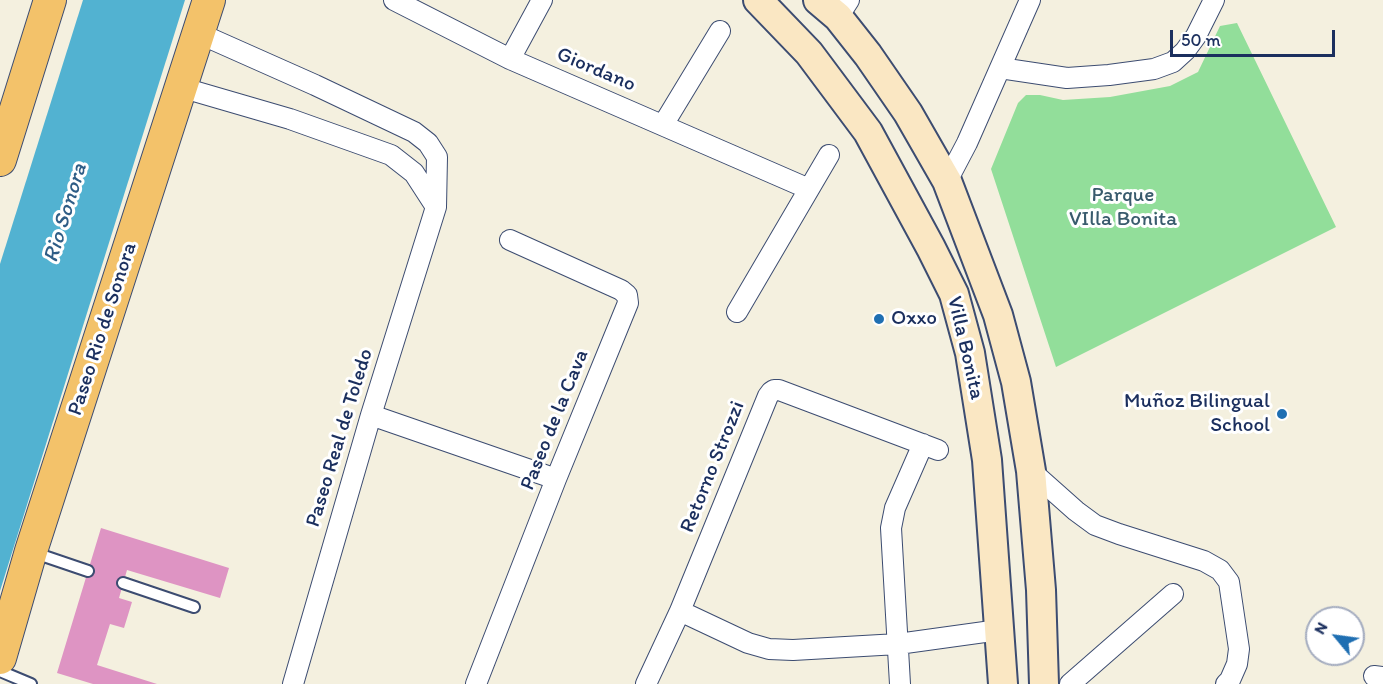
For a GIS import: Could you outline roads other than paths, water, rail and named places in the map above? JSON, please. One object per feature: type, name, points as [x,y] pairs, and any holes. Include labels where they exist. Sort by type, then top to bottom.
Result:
[{"type":"main road","points":[[0,160],[50,0]]},
{"type":"main road","name":"Paseo Rio de Sonora","points":[[0,658],[208,0]]},
{"type":"street","name":"Giordano","points":[[394,0],[510,59],[809,189]]},
{"type":"street","points":[[510,59],[542,0]]},
{"type":"street","name":"Villa Bonita","points":[[758,0],[809,53],[868,132],[954,294],[970,353],[987,460],[1003,684]]},
{"type":"street","points":[[947,182],[967,143],[1030,0]]},
{"type":"street","points":[[1000,68],[1067,78],[1154,69],[1173,62],[1185,51],[1196,36],[1214,0]]},
{"type":"street","name":"Villa Bonita","points":[[835,6],[908,113],[947,182],[998,315],[1016,382],[1031,471],[1041,590],[1044,684]]},
{"type":"street","points":[[663,125],[720,31]]},
{"type":"street","name":"Paseo Real de Toledo","points":[[198,33],[414,132],[429,143],[437,157],[436,207],[371,415],[293,684]]},
{"type":"street","points":[[180,87],[290,119],[391,155],[414,173],[436,207]]},
{"type":"street","points":[[868,132],[908,113]]},
{"type":"street","points":[[737,312],[829,155]]},
{"type":"street","name":"Paseo de la Cava","points":[[476,684],[628,303],[627,295],[621,290],[510,240]]},
{"type":"street","name":"Retorno Strozzi","points":[[646,684],[680,611],[768,396],[774,390],[931,447],[895,508],[891,528],[900,684]]},
{"type":"street","points":[[371,415],[556,479]]},
{"type":"street","points":[[1031,471],[1095,525],[1204,561],[1220,570],[1229,582],[1239,649],[1237,664],[1226,684]]},
{"type":"street","points":[[1070,684],[1173,594]]},
{"type":"street","points":[[680,611],[748,643],[769,649],[793,650],[898,644],[999,630]]},
{"type":"lane","points":[[32,551],[88,571]]},
{"type":"lane","points":[[123,583],[194,607]]},
{"type":"lane","points":[[0,671],[31,684]]},
{"type":"water","name":"Rio Sonora","points":[[83,0],[185,0],[0,591],[0,264]]},
{"type":"place","name":"Oxxo","points":[[879,319]]},
{"type":"place","name":"Muñoz Bilingual School","points":[[1282,414]]},
{"type":"park label","name":"Parque VIlla Bonita","points":[[1123,208]]}]
